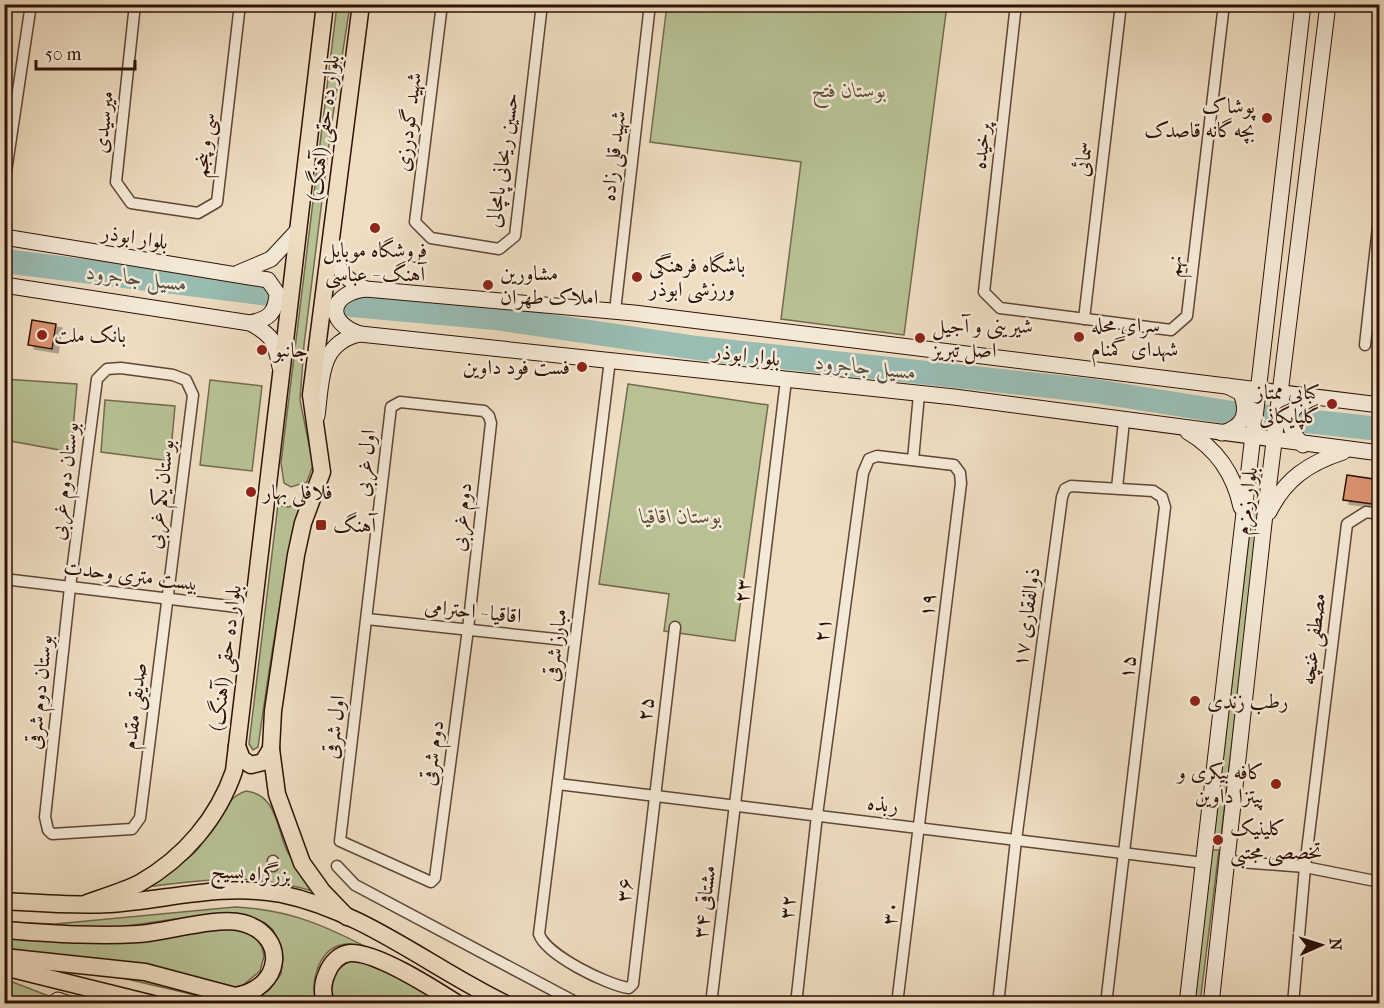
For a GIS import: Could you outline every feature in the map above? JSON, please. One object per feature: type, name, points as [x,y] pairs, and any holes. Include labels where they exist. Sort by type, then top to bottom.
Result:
[{"type":"main road","name":"بلوار ده حقی (آهنگ)","points":[[87,903],[139,883],[179,855],[198,836],[216,810],[229,784],[237,746],[254,609],[280,370],[325,4]]},
{"type":"main road","name":"بلوار ده حقی (آهنگ)","points":[[316,422],[311,395],[361,4]]},
{"type":"main road","name":"بلوار زمزم","points":[[1187,1004],[1244,518],[1252,414],[1304,4]]},
{"type":"main road","name":"بلوار زمزم","points":[[1211,1004],[1264,523],[1282,418],[1328,4]]},
{"type":"main road","points":[[236,274],[271,259],[298,230]]},
{"type":"main road","name":"بلوار ابوذر","points":[[332,236],[337,266],[343,276],[366,289],[615,311],[1226,385],[1252,414],[1282,418],[1303,445],[1380,453]]},
{"type":"main road","name":"بلوار ابوذر","points":[[4,237],[268,280],[274,286],[276,304],[269,317],[250,323]]},
{"type":"main road","points":[[4,285],[250,323],[268,333],[273,341],[280,370]]},
{"type":"main road","points":[[360,334],[344,329],[338,321],[336,308],[340,297],[350,291],[366,289]]},
{"type":"main road","points":[[347,917],[322,891],[302,863],[277,794],[271,749],[273,711],[296,555],[303,523],[322,472],[316,422],[325,360],[336,344],[345,338],[360,334]]},
{"type":"main road","name":"بلوار ابوذر","points":[[360,334],[919,394],[1220,433],[1252,414],[1282,418],[1312,397],[1380,405]]},
{"type":"main road","points":[[1183,429],[1200,439],[1223,463],[1238,491],[1244,518]]},
{"type":"main road","points":[[1264,523],[1282,490],[1291,480],[1308,466],[1348,450]]},
{"type":"main road","points":[[237,746],[242,759],[252,765],[263,762],[271,749]]},
{"type":"main road","name":"بزرگراه بسیج","points":[[4,901],[109,904],[230,890],[280,894],[309,901],[347,917],[506,1004]]},
{"type":"main road","points":[[4,930],[139,934],[236,922],[259,932],[268,940],[274,955],[273,968],[261,987],[250,994],[235,996],[144,972],[4,957]]},
{"type":"main road","points":[[327,1004],[323,990],[324,978],[336,959],[348,953],[360,953],[400,970],[458,1004]]},
{"type":"main road","points":[[4,967],[153,1004]]},
{"type":"main road","points":[[52,1004],[57,1000],[70,1004]]},
{"type":"street","points":[[4,185],[31,4]]},
{"type":"street","name":"میرسیدی","points":[[131,203],[117,182],[135,4]]},
{"type":"street","name":"سی و پنجم","points":[[131,203],[198,213],[217,202],[240,4]]},
{"type":"street","name":"شهید گودرزی","points":[[431,238],[415,222],[442,4]]},
{"type":"street","name":"حسین ریحانی پامچالی","points":[[431,238],[499,249],[515,236],[542,4]]},
{"type":"street","name":"شهید قلی زاده","points":[[615,311],[650,4]]},
{"type":"street","name":"پرخیده","points":[[984,292],[1016,4]]},
{"type":"street","name":"سمائی","points":[[1084,319],[1121,4]]},
{"type":"street","name":"نهم","points":[[984,292],[1000,308],[1171,330],[1187,316],[1224,4]]},
{"type":"street","points":[[1365,345],[1380,209]]},
{"type":"street","name":"مبارز شرقی","points":[[610,360],[539,934],[542,944],[552,952],[612,983],[629,988]]},
{"type":"street","name":"بوستان یکم غربی","points":[[97,379],[107,369],[114,368],[172,375],[186,380],[193,395],[166,599]]},
{"type":"street","name":"بوستان دوم غربی","points":[[70,587],[97,379]]},
{"type":"street","name":"۲۳","points":[[736,806],[786,380]]},
{"type":"street","points":[[913,460],[919,394]]},
{"type":"street","name":"اول غربی","points":[[367,619],[391,407],[400,402],[484,411]]},
{"type":"street","name":"دوم غربی","points":[[468,629],[491,423],[484,411]]},
{"type":"street","points":[[1117,488],[1124,421]]},
{"type":"street","name":"۱۹","points":[[877,456],[954,465],[960,473],[961,483],[920,828]]},
{"type":"street","name":"۲۱","points":[[817,815],[863,473],[869,459],[877,456]]},
{"type":"street","name":"ذوالفقاری ۱۷","points":[[1016,840],[1062,496],[1065,489],[1071,486],[1153,491]]},
{"type":"street","name":"۱۵","points":[[1106,1004],[1166,507],[1162,497],[1153,491]]},
{"type":"street","name":"مصطفی غنچه","points":[[1305,867],[1347,524],[1366,512],[1380,514]]},
{"type":"street","name":"بیست متری وحدت","points":[[4,579],[254,609]]},
{"type":"street","name":"بوستان دوم شرقی","points":[[70,587],[45,817],[48,830],[52,834],[132,830],[140,818]]},
{"type":"street","name":"صدیقی مقدم","points":[[140,818],[166,599]]},
{"type":"street","name":"اقاقیا - احترامی","points":[[367,619],[575,641]]},
{"type":"street","name":"اول شرقی","points":[[367,619],[339,841],[433,882]]},
{"type":"street","name":"۲۵","points":[[654,795],[675,627]]},
{"type":"street","name":"دوم شرقی","points":[[433,882],[468,629]]},
{"type":"street","name":"ربذه","points":[[558,784],[1204,863]]},
{"type":"street","name":"۳۶","points":[[629,988],[633,984],[654,795]]},
{"type":"street","name":"۳۴ مشتاقی","points":[[711,1004],[736,806]]},
{"type":"street","name":"۳۲","points":[[796,1004],[817,815]]},
{"type":"street","name":"۳۰","points":[[897,1004],[920,828]]},
{"type":"street","points":[[998,1004],[1016,840]]},
{"type":"street","points":[[1227,861],[1305,867],[1380,882]]},
{"type":"street","points":[[337,866],[355,885],[579,1004]]},
{"type":"street","points":[[1293,1004],[1305,867]]},
{"type":"green space","points":[[337,5],[350,5],[331,128],[304,345],[300,400],[313,465],[307,482],[291,487],[284,483],[281,463]]},
{"type":"green space","name":"بوستان فتح","points":[[667,5],[947,5],[904,335],[781,319],[801,162],[650,142]]},
{"type":"green space","points":[[4,379],[77,384],[71,452],[5,440]]},
{"type":"green space","points":[[210,380],[262,386],[252,471],[200,465]]},
{"type":"green space","name":"بوستان اقاقیا","points":[[628,384],[768,405],[735,641],[664,631],[669,594],[599,584]]},
{"type":"green space","points":[[105,400],[175,406],[170,461],[101,452]]},
{"type":"green space","points":[[1257,469],[1264,470],[1220,845],[1213,845]]},
{"type":"green space","points":[[279,496],[282,506],[289,507],[304,500],[283,592],[258,747],[253,750],[249,744]]},
{"type":"green space","points":[[246,791],[264,799],[270,806],[288,853],[316,892],[272,882],[231,879],[146,887],[196,851],[224,808],[230,801]]},
{"type":"green space","points":[[1212,850],[1219,850],[1200,1003],[1194,1004]]},
{"type":"green space","points":[[235,907],[275,912],[310,921],[378,953],[350,944],[337,946],[329,951],[323,958],[315,976],[316,1003],[229,1003],[97,972],[155,980],[236,1001],[252,1000],[270,989],[281,974],[283,957],[273,930],[265,923],[247,916],[225,915],[175,919],[113,928],[47,927],[5,922],[55,924]]},
{"type":"green space","points":[[235,928],[255,936],[262,947],[264,956],[260,971],[242,986],[233,987],[189,976],[5,949],[5,936],[180,934]]},
{"type":"green space","points":[[354,959],[391,971],[448,1003],[336,1003],[331,989],[333,976],[341,967]]},
{"type":"green space","points":[[5,978],[49,996],[43,1003],[9,1003],[5,1001]]},
{"type":"building","name":"بانک ملت","points":[[32,320],[56,324],[52,349],[28,345]]},
{"type":"building","points":[[1347,475],[1380,480],[1380,505],[1343,500]]},
{"type":"waterway","name":"مسیل جاجرود","points":[[4,261],[269,294]]},
{"type":"waterway","name":"مسیل جاجرود","points":[[352,305],[495,318],[697,348],[1094,391],[1232,413],[1380,429]]},
{"type":"place","name":"پوشاک بچه‌گانه قاصدک","points":[[1267,118]]},
{"type":"place","name":"فروشگاه موبایل آهنگ - عباسی","points":[[375,228]]},
{"type":"place","name":"باشگاه فرهنگی ورزشی ابوذر","points":[[637,277]]},
{"type":"place","name":"مشاورین املاک طهران","points":[[488,285]]},
{"type":"place","name":"بانک ملت","points":[[42,335]]},
{"type":"place","name":"سرای محله شهدای گمنام","points":[[1079,337]]},
{"type":"place","name":"شیرینی و آجیل اصل تبریز","points":[[920,338]]},
{"type":"place","name":"جانبو","points":[[262,350]]},
{"type":"place","name":"فست فود داوین","points":[[582,367]]},
{"type":"place","name":"کبابی ممتاز گلپایگانی","points":[[1332,404]]},
{"type":"place","name":"فلافلی بهار","points":[[251,492]]},
{"type":"place","name":"آهنگ","points":[[321,525]]},
{"type":"place","name":"رطب زندی","points":[[1195,701]]},
{"type":"place","name":"کافه بیکری و پیتزا داوین","points":[[1276,784]]},
{"type":"place","name":"کلینیک تخصصی مجتبی","points":[[1218,840]]}]
